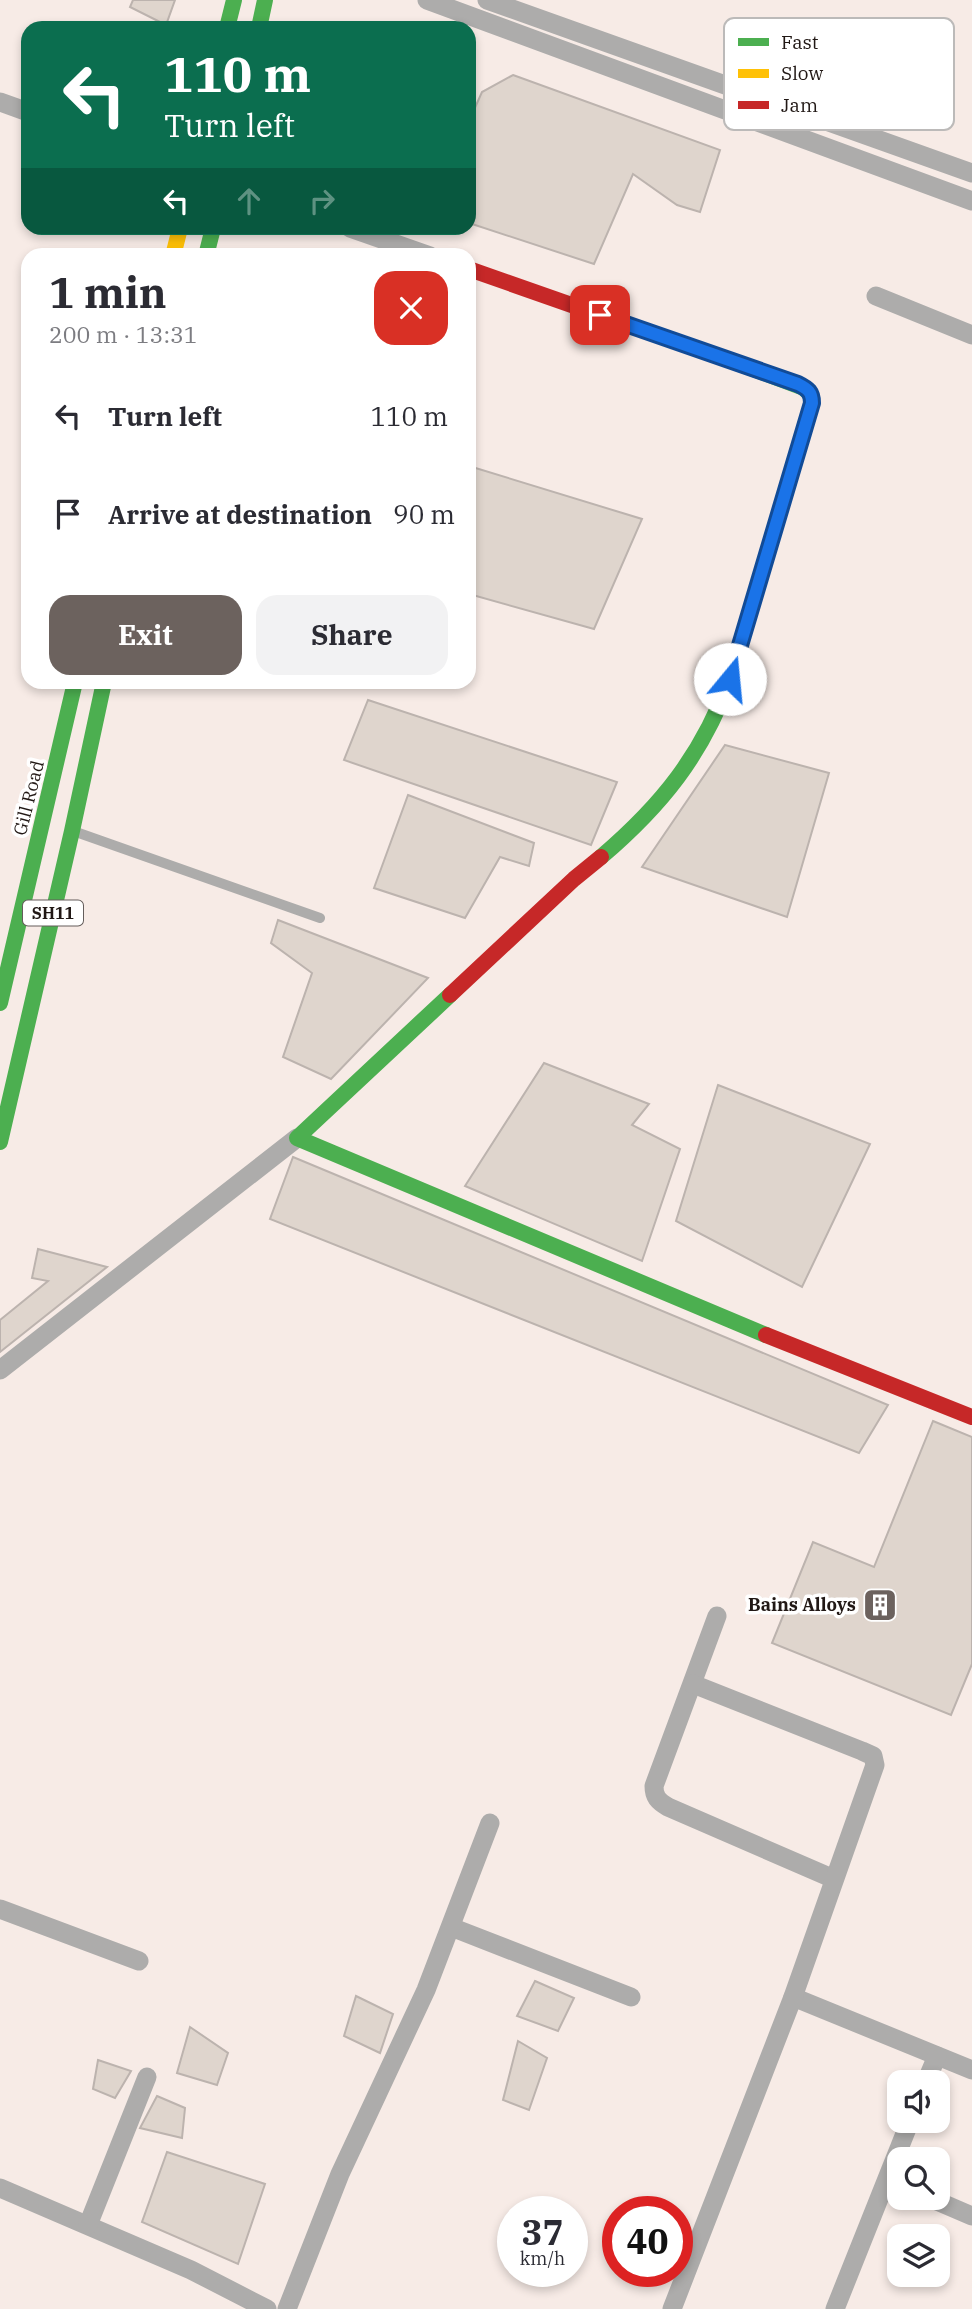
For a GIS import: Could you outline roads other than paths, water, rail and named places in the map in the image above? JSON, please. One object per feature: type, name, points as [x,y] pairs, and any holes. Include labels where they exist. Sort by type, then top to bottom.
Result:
[{"type":"street","points":[[230,21],[234,0]]},
{"type":"street","points":[[260,21],[265,0]]},
{"type":"street","points":[[427,0],[459,6],[724,111]]},
{"type":"street","points":[[487,0],[724,84]]},
{"type":"street","points":[[689,98],[697,74]]},
{"type":"street","points":[[0,102],[21,110]]},
{"type":"street","points":[[777,130],[972,201]]},
{"type":"street","points":[[853,130],[972,173]]},
{"type":"street","points":[[369,235],[407,248]]},
{"type":"street","points":[[0,1370],[297,1138],[574,879],[626,835],[678,780],[703,742],[722,700],[812,403],[808,389],[476,271]]},
{"type":"street","points":[[876,296],[972,335]]},
{"type":"street","name":"Gill Road","points":[[0,1003],[73,689]]},
{"type":"street","name":"SH11","points":[[0,1142],[102,689]]},
{"type":"street","points":[[297,1138],[818,1357],[972,1417]]},
{"type":"street","points":[[717,1616],[654,1786],[654,1794],[668,1807],[834,1879]]},
{"type":"street","points":[[673,2309],[793,1997],[875,1765],[873,1756],[693,1684]]},
{"type":"street","points":[[287,2309],[340,2174],[412,2022],[490,1823]]},
{"type":"street","points":[[0,1909],[139,1961]]},
{"type":"street","points":[[451,1927],[631,1997]]},
{"type":"street","points":[[793,1997],[972,2070]]},
{"type":"street","points":[[931,2070],[937,2056]]},
{"type":"street","points":[[88,2225],[147,2077]]},
{"type":"street","points":[[0,2188],[191,2270],[267,2309]]},
{"type":"street","points":[[841,2307],[887,2196]]},
{"type":"street","points":[[950,2207],[972,2216]]},
{"type":"lane","points":[[72,831],[320,918]]},
{"type":"place","name":"Bains Alloys","points":[[880,1605]]}]
